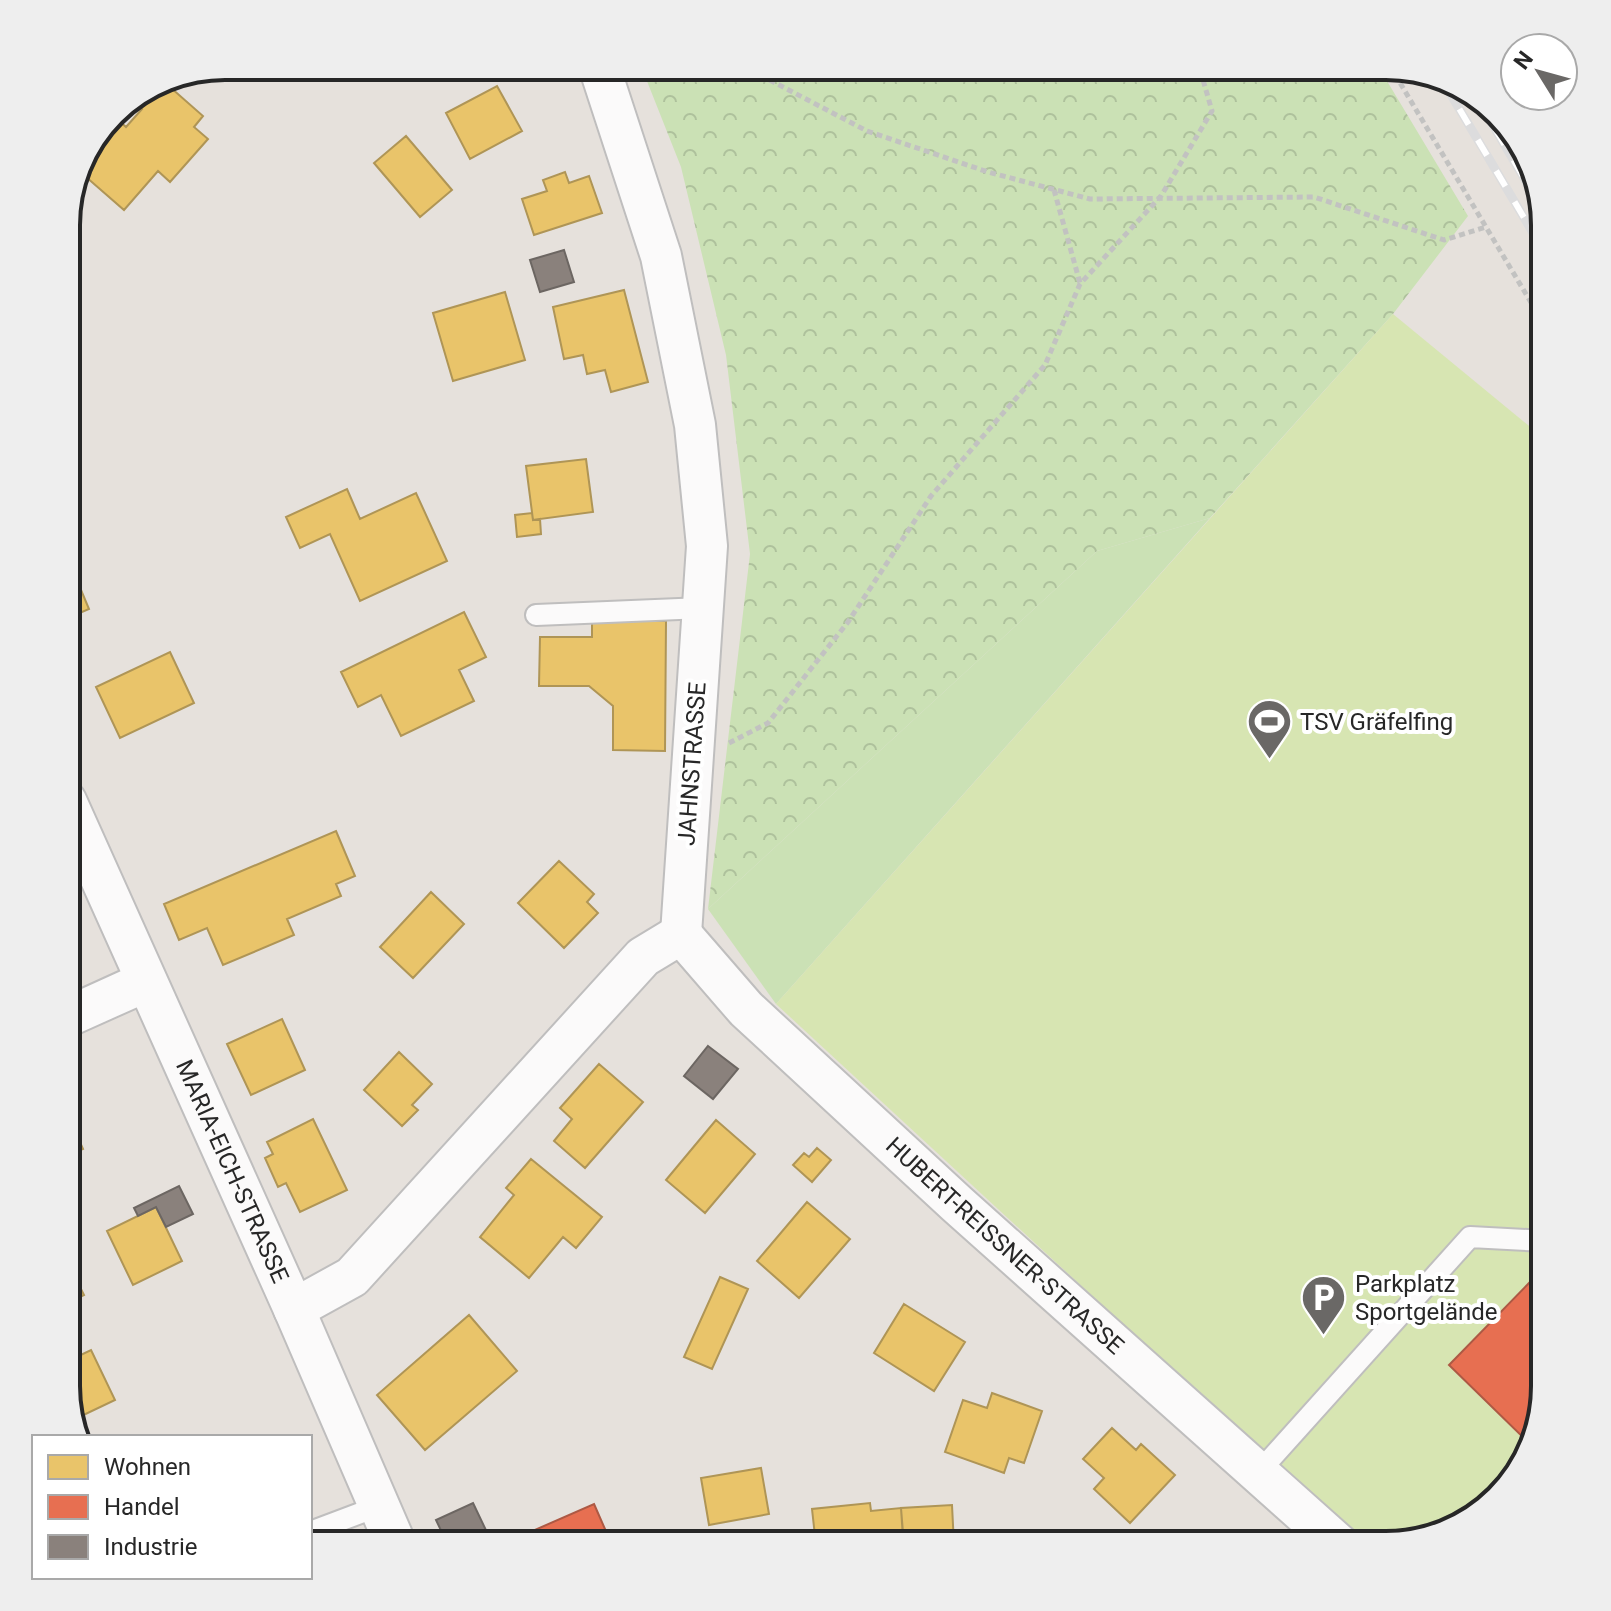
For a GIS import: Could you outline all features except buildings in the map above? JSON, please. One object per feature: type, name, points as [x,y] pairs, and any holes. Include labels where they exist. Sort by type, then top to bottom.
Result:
[{"type":"street","name":"JAHNSTRASSE","points":[[604,80],[661,256],[695,425],[707,546],[681,934]]},
{"type":"street","name":"MARIA-EICH-STRASSE","points":[[80,832],[390,1531]]},
{"type":"street","points":[[294,1309],[352,1277],[643,957],[681,934]]},
{"type":"street","name":"HUBERT-REISSNER-STRASSE","points":[[681,934],[746,1009],[957,1204],[1323,1531]]},
{"type":"lane","points":[[536,615],[703,608]]},
{"type":"lane","points":[[80,1003],[147,981]]},
{"type":"lane","points":[[80,1020],[147,981]]},
{"type":"lane","points":[[1258,1473],[1470,1237],[1531,1240]]},
{"type":"lane","points":[[313,1531],[379,1506]]},
{"type":"path","points":[[770,80],[867,131],[988,172],[1090,199],[1314,197],[1444,240],[1486,227]]},
{"type":"path","points":[[693,760],[768,723],[848,622],[931,496],[1045,365],[1080,284],[1161,196],[1212,111],[1203,80]]},
{"type":"path","points":[[1399,81],[1531,303]]},
{"type":"path","points":[[1054,190],[1080,284]]},
{"type":"green space","points":[[647,80],[1386,80],[1468,216],[1393,314],[1210,518],[1097,551],[708,909],[750,554],[726,355],[681,167]]},
{"type":"green space","name":"TSV Gräfelfing","points":[[1393,314],[1531,427],[1531,1395],[1516,1450],[1495,1482],[1482,1495],[1458,1512],[1423,1526],[1405,1530],[1347,1531],[776,1004]]},
{"type":"green space","points":[[1210,518],[776,1004],[708,909],[1097,551]]},
{"type":"railway","points":[[1452,96],[1531,229]]},
{"type":"railway","points":[[1496,130],[1521,172]]},
{"type":"place","name":"TSV Gräfelfing","points":[[1269,761]]},
{"type":"place","name":"Parkplatz Sportgelände","points":[[1324,1337]]}]
